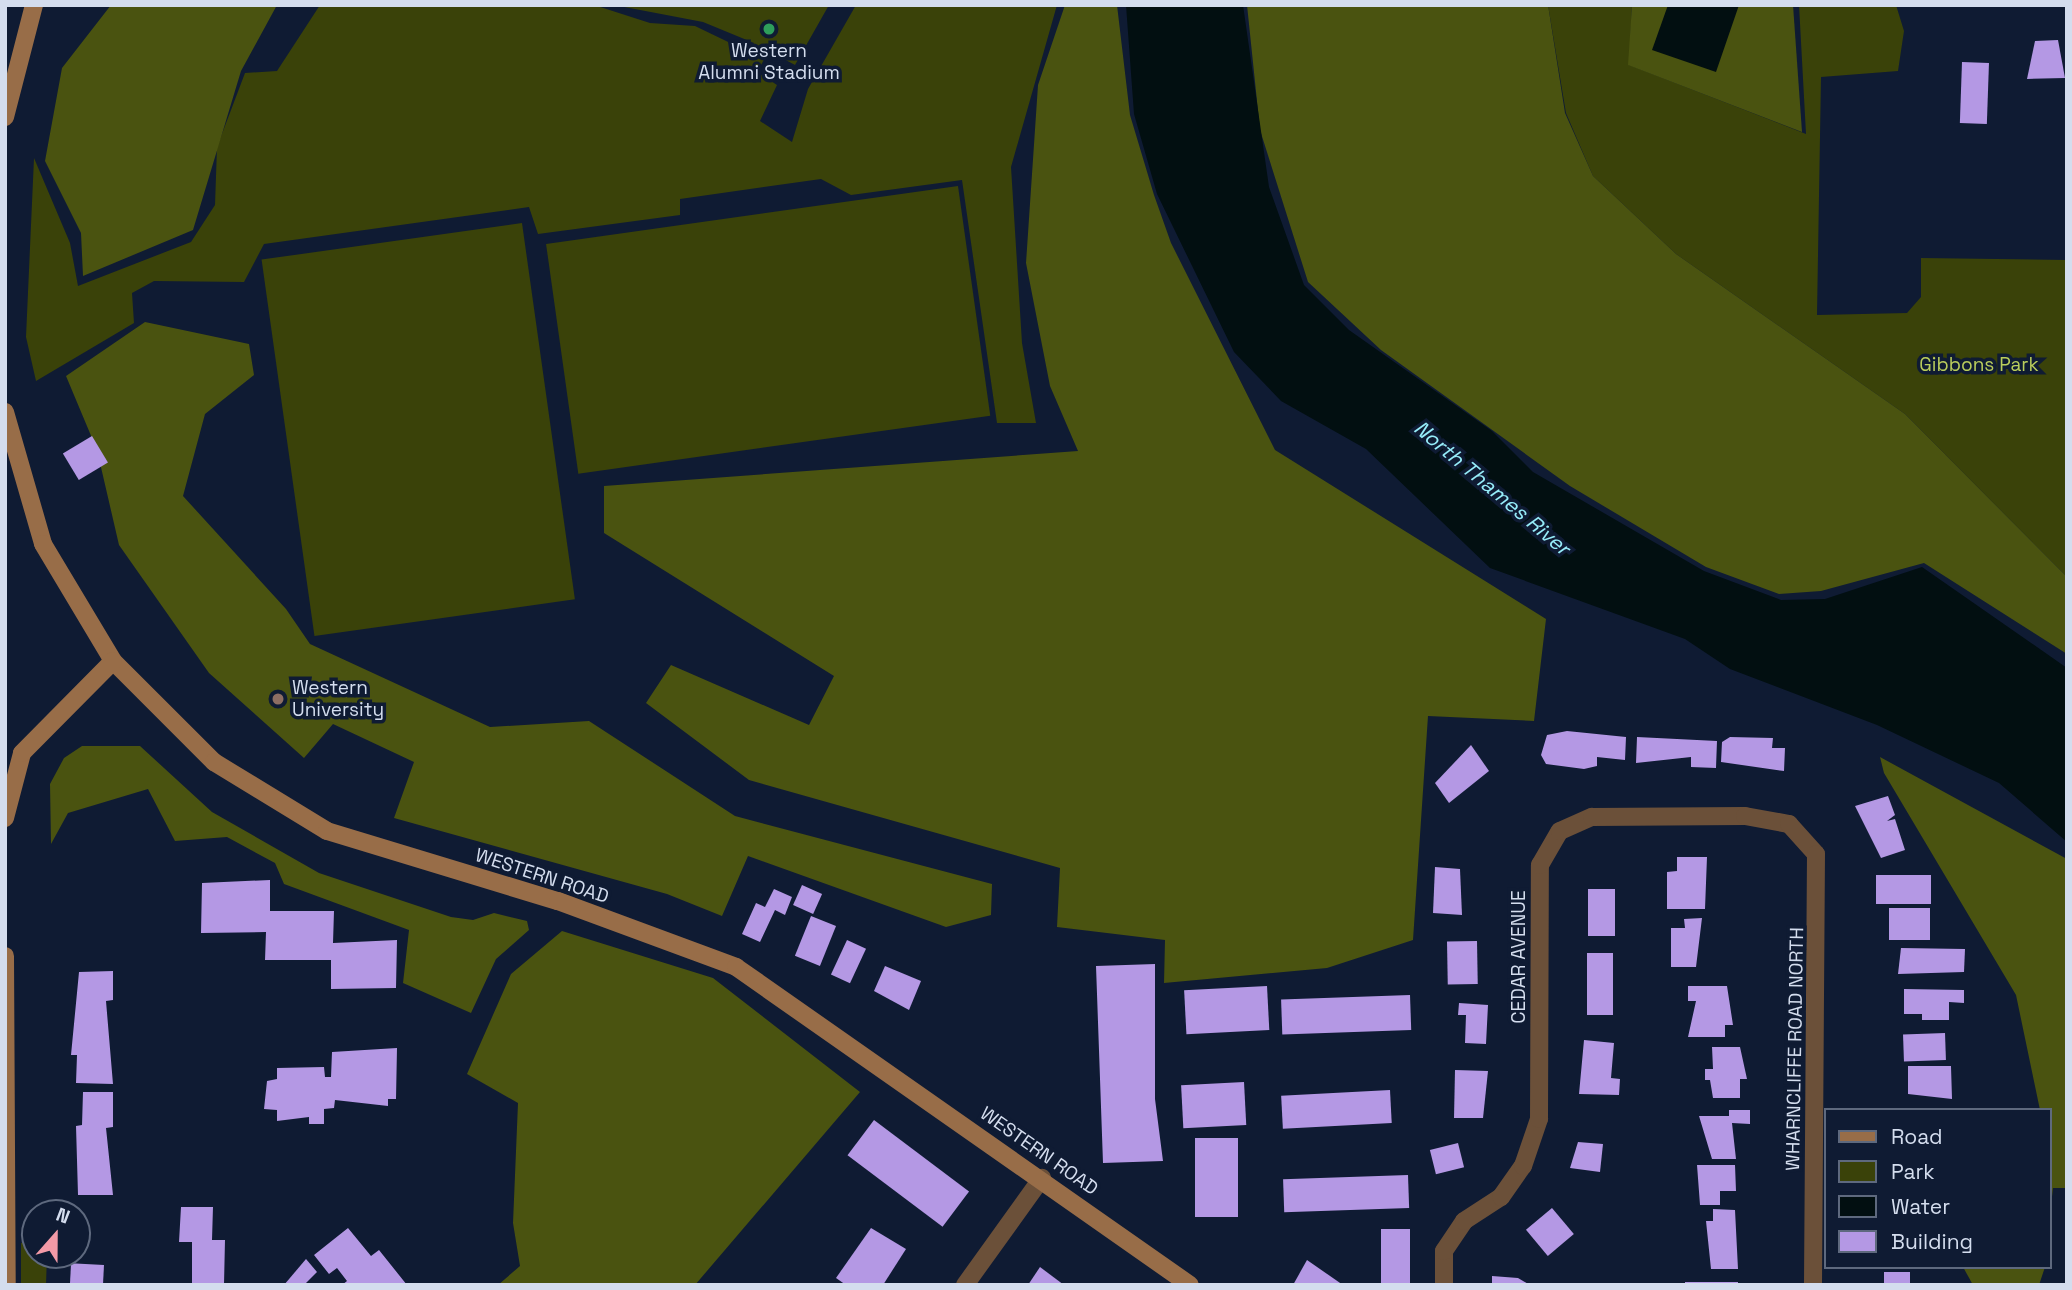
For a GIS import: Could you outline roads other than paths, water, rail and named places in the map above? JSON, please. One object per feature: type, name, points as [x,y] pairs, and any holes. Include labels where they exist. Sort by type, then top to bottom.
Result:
[{"type":"main road","points":[[5,117],[34,5]]},
{"type":"main road","name":"WESTERN ROAD","points":[[5,412],[43,544],[113,661],[214,762],[327,831],[558,901],[736,967],[1042,1178],[1189,1285]]},
{"type":"main road","points":[[5,818],[22,752],[113,661]]},
{"type":"main road","points":[[5,956],[7,1285]]},
{"type":"street","name":"CEDAR AVENUE","points":[[1444,1285],[1444,1251],[1464,1221],[1501,1197],[1523,1166],[1539,1119],[1540,865],[1560,831],[1592,817],[1745,816],[1788,824]]},
{"type":"street","name":"WHARNCLIFFE ROAD NORTH","points":[[1788,824],[1815,854],[1813,1285]]},
{"type":"street","points":[[965,1285],[1042,1178]]},
{"type":"water","name":"North Thames River","points":[[1126,5],[1243,5],[1269,187],[1304,285],[1349,330],[1492,431],[1533,472],[1704,571],[1781,600],[1825,599],[1922,567],[2067,668],[2067,842],[1999,783],[1877,725],[1730,669],[1685,639],[1490,568],[1366,449],[1281,401],[1234,352],[1157,194],[1134,114]]},
{"type":"water","points":[[1668,5],[1739,5],[1716,72],[1652,50]]},
{"type":"place","name":"Western Alumni Stadium","points":[[769,29]]},
{"type":"place","name":"Western University","points":[[278,699]]},
{"type":"park label","name":"Gibbons Park","points":[[1979,365]]}]
